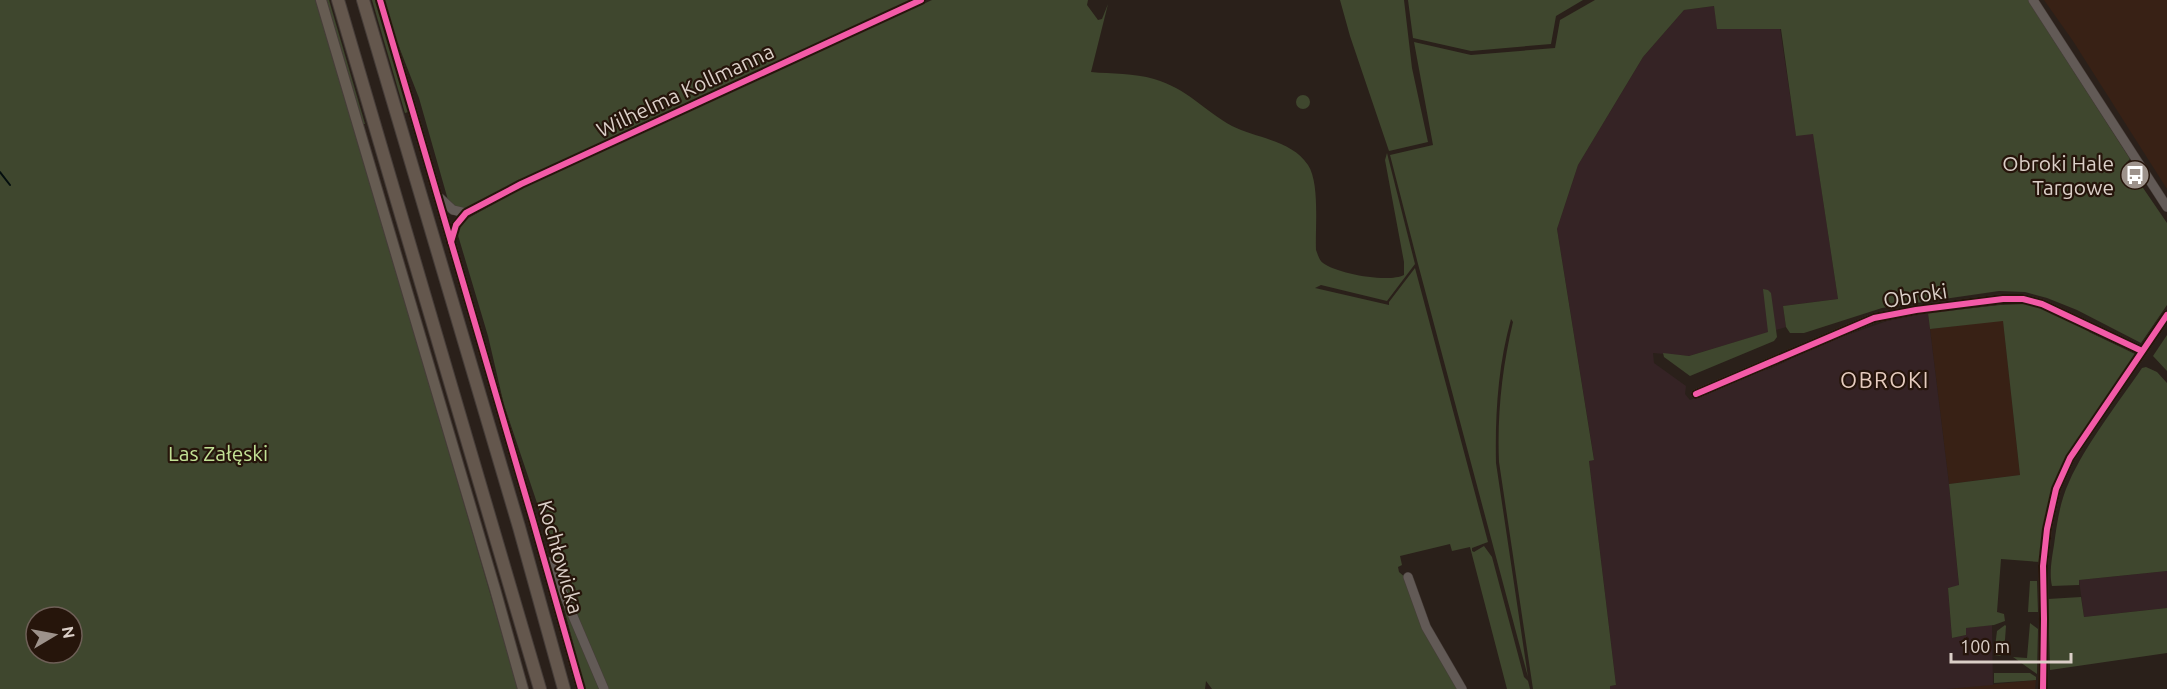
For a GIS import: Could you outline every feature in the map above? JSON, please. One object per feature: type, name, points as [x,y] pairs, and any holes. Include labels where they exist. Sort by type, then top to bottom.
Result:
[{"type":"highway","points":[[338,0],[540,689]]},
{"type":"highway","points":[[363,0],[519,527],[564,689]]},
{"type":"main road","points":[[321,0],[523,689]]},
{"type":"street","points":[[380,0],[451,242]]},
{"type":"street","name":"Wilhelma Kollmanna","points":[[466,213],[521,184],[921,0]]},
{"type":"street","points":[[2033,0],[2167,207]]},
{"type":"street","points":[[437,194],[453,210],[466,213],[456,225],[451,242]]},
{"type":"street","name":"Kochłowicka","points":[[451,242],[581,689]]},
{"type":"street","name":"Obroki","points":[[1696,394],[1874,318],[1902,312],[2003,299],[2023,299],[2042,304],[2142,351]]},
{"type":"street","points":[[2043,689],[2043,566],[2047,529],[2056,489],[2070,458],[2167,315]]},
{"type":"street","points":[[533,521],[604,689]]},
{"type":"street","points":[[1408,577],[1426,627],[1462,689]]},
{"type":"shaded area","points":[[2044,0],[2167,0],[2167,189],[2073,41]]},
{"type":"shaded area","points":[[1714,6],[1718,29],[1780,28],[1796,135],[1813,133],[1838,299],[1783,306],[1786,327],[1689,356],[1653,353],[1654,363],[1686,386],[1685,394],[1690,400],[1763,369],[1767,370],[1824,343],[1887,321],[1928,313],[1959,586],[1948,588],[1952,638],[1966,635],[1965,628],[1992,625],[1993,685],[1947,689],[1610,689],[1610,686],[1616,685],[1589,461],[1594,459],[1557,229],[1578,165],[1643,57],[1684,10]]},
{"type":"shaded area","points":[[2003,320],[2020,475],[1949,484],[1930,329]]},
{"type":"shaded area","points":[[2167,571],[2167,608],[2084,617],[2079,580]]},
{"type":"shaded area","points":[[2036,680],[2035,689],[1947,689],[1956,688]]},
{"type":"green space","name":"Las Załęski","points":[[0,0],[317,0],[518,689],[0,689]]},
{"type":"green space","points":[[326,0],[329,0],[365,124],[362,124]]},
{"type":"green space","points":[[372,0],[375,0],[408,112],[405,113]]},
{"type":"green space","points":[[384,0],[910,0],[521,179],[463,209],[457,208],[448,200],[419,98],[394,34]]},
{"type":"green space","points":[[932,0],[1088,0],[1087,5],[1098,20],[1102,19],[1108,4],[1091,72],[1139,76],[1166,83],[1232,126],[1293,150],[1308,165],[1312,173],[1316,206],[1316,250],[1323,263],[1340,271],[1375,278],[1404,275],[1404,262],[1385,160],[1387,153],[1415,264],[1387,301],[1321,285],[1315,288],[1389,305],[1415,268],[1488,542],[1472,548],[1472,551],[1484,546],[1492,557],[1524,677],[1530,689],[1507,689],[1470,547],[1452,551],[1450,544],[1400,556],[1402,565],[1398,567],[1399,572],[1406,578],[1459,689],[1212,689],[1206,681],[1205,689],[608,689],[565,586],[504,405],[488,336],[457,232],[463,221],[524,187]]},
{"type":"green space","points":[[1340,0],[1404,0],[1412,68],[1428,142],[1389,151]]},
{"type":"green space","points":[[1408,0],[1583,0],[1556,16],[1551,44],[1471,51],[1413,38]]},
{"type":"green space","points":[[1595,0],[2028,0],[2130,159],[2126,163],[2167,223],[2167,305],[2141,343],[2077,310],[2047,298],[2025,292],[1999,291],[1882,308],[1804,333],[1790,333],[1786,327],[1783,306],[1838,299],[1813,134],[1796,136],[1781,29],[1717,29],[1714,6],[1684,10],[1643,57],[1578,165],[1557,229],[1594,460],[1589,461],[1616,685],[1610,686],[1610,689],[1533,689],[1499,462],[1501,392],[1513,322],[1511,319],[1500,372],[1496,463],[1528,677],[1390,155],[1433,145],[1414,42],[1471,55],[1555,48],[1560,20]]},
{"type":"green space","points":[[1300,95],[1306,95],[1310,102],[1306,109],[1300,109],[1296,105],[1296,99]]},
{"type":"green space","points":[[1763,289],[1771,293],[1777,337],[1774,341],[1690,376],[1664,357],[1663,353],[1689,356],[1768,332]]},
{"type":"green space","points":[[2025,304],[2046,310],[2088,328],[2089,332],[2135,354],[2068,455],[2040,562],[2001,559],[1997,612],[2004,614],[2005,621],[1994,625],[1966,628],[1966,635],[1952,638],[1948,588],[1959,585],[1949,484],[2020,475],[2003,321],[1930,329],[1928,313]]},
{"type":"green space","points":[[2167,335],[2167,371],[2153,356]]},
{"type":"green space","points":[[2146,367],[2157,372],[2167,383],[2167,571],[2079,580],[2079,585],[2052,586],[2051,566],[2056,529],[2061,504],[2069,482],[2103,424],[2142,368]]},
{"type":"green space","points":[[2030,581],[2037,581],[2038,612],[2028,612]]},
{"type":"green space","points":[[2081,597],[2084,617],[2167,608],[2167,653],[2050,670],[2048,599]]},
{"type":"green space","points":[[564,608],[566,608],[599,689],[585,689]]},
{"type":"green space","points":[[2030,623],[2038,629],[2037,674],[2013,657],[2027,658]]},
{"type":"green space","points":[[2005,625],[2004,653],[2000,656],[1994,655],[1997,631]]},
{"type":"green space","points":[[1994,673],[2030,673],[2036,677],[2036,680],[1994,683]]},
{"type":"waterway","points":[[0,172],[10,185]]},
{"type":"cycle path","points":[[380,0],[581,689]]},
{"type":"cycle path","points":[[451,242],[456,225],[466,213],[521,184],[921,0]]},
{"type":"cycle path","points":[[1696,394],[1874,318],[2003,299],[2023,299],[2042,304],[2142,351]]},
{"type":"cycle path","points":[[2043,689],[2043,566],[2047,529],[2056,489],[2070,458],[2167,315]]},
{"type":"place","name":"Obroki Hale Targowe","points":[[2135,175]]},
{"type":"district","name":"OBROKI","points":[[1885,379]]}]
